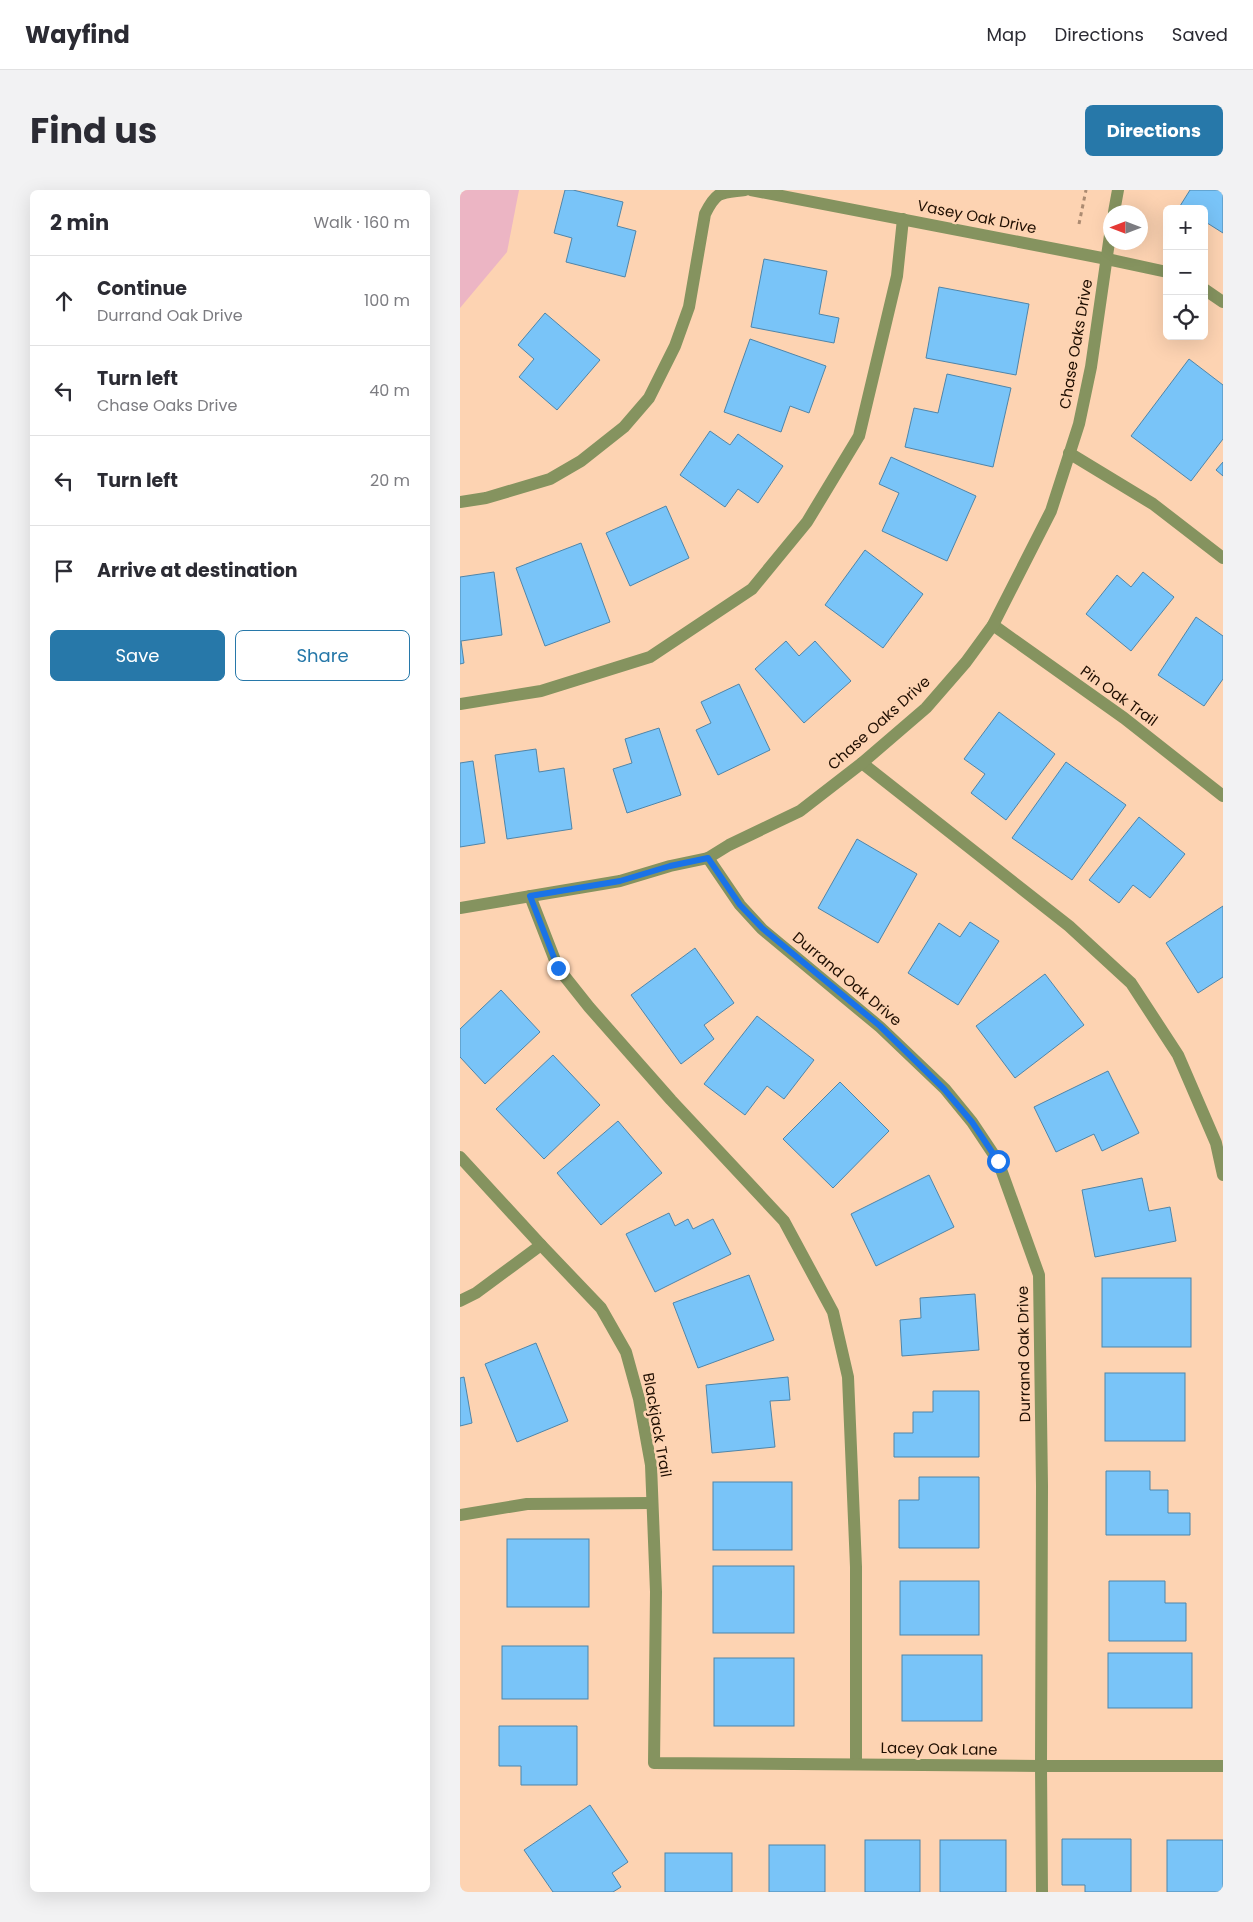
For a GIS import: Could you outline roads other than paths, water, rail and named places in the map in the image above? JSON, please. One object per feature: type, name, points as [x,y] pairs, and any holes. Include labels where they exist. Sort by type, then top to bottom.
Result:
[{"type":"street","points":[[460,502],[486,498],[550,479],[581,461],[624,427],[649,398],[675,346],[689,307],[705,214],[712,200],[720,194],[746,190]]},
{"type":"street","name":"Vasey Oak Drive","points":[[751,190],[1163,271]]},
{"type":"street","points":[[1115,205],[1118,190]]},
{"type":"street","points":[[460,704],[541,691],[650,658],[752,589],[807,522],[859,436],[897,276],[903,219]]},
{"type":"street","name":"Chase Oaks Drive","points":[[460,908],[620,881],[670,866],[708,858],[729,845],[800,811],[862,763],[926,708],[966,662],[993,625],[1051,511],[1079,424],[1091,367],[1108,250]]},
{"type":"street","points":[[1208,292],[1223,302]]},
{"type":"street","points":[[1069,453],[1153,504],[1223,558]]},
{"type":"street","name":"Pin Oak Trail","points":[[993,625],[1124,718],[1223,796]]},
{"type":"street","points":[[862,763],[1069,926],[1131,983],[1178,1056],[1216,1143],[1223,1175]]},
{"type":"street","name":"Durrand Oak Drive","points":[[708,858],[740,905],[762,928],[880,1026],[944,1089],[972,1122],[998,1161],[1040,1274],[1042,1892]]},
{"type":"street","points":[[530,896],[558,968],[588,1007],[671,1100],[784,1221],[833,1312],[848,1377],[856,1568],[856,1764]]},
{"type":"street","name":"Blackjack Trail","points":[[460,1157],[602,1308],[626,1352],[640,1399],[651,1465],[656,1592],[654,1763]]},
{"type":"street","points":[[460,1301],[476,1293],[541,1245]]},
{"type":"street","points":[[460,1515],[527,1504],[652,1503]]},
{"type":"street","name":"Lacey Oak Lane","points":[[654,1763],[1223,1766]]}]
